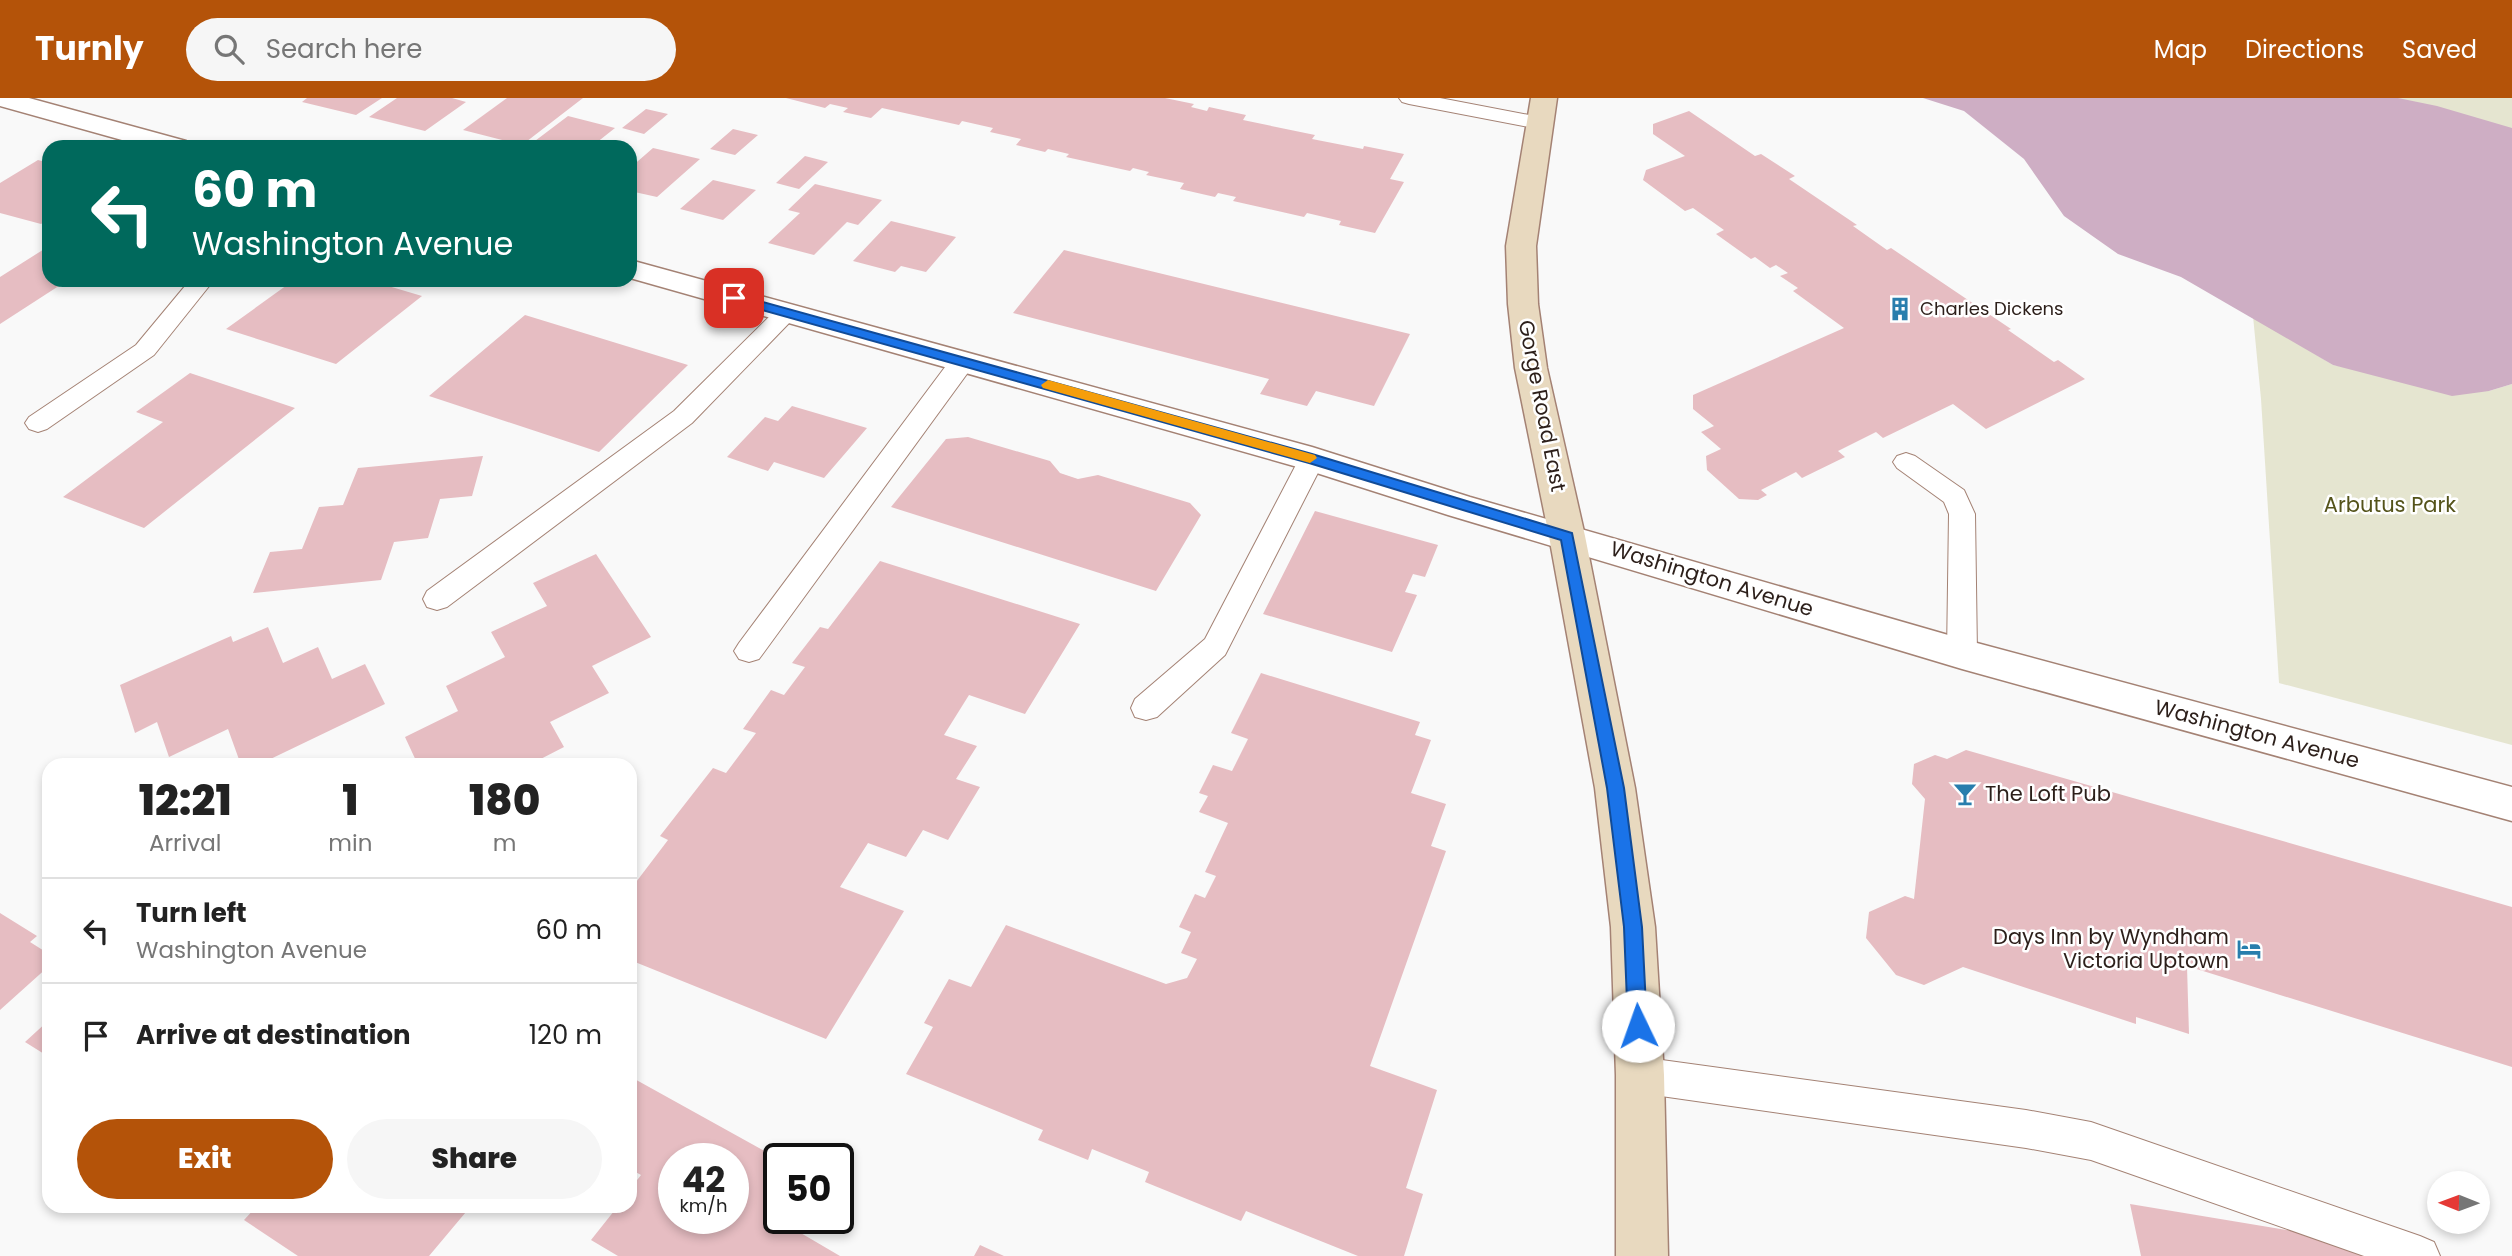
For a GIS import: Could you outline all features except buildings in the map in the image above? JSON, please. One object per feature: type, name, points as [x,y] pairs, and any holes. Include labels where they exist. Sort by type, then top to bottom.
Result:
[{"type":"main road","name":"Gorge Road East","points":[[1541,110],[1521,246],[1523,304],[1531,368],[1567,537],[1617,801],[1633,927],[1640,1076],[1642,1256]]},
{"type":"street","points":[[0,98],[152,140]]},
{"type":"street","name":"Washington Avenue","points":[[637,271],[1312,459],[1962,654],[2512,804]]},
{"type":"lane","points":[[1409,98],[1541,110]]},
{"type":"lane","points":[[38,423],[145,350],[196,287]]},
{"type":"lane","points":[[437,599],[682,417],[786,313]]},
{"type":"lane","points":[[749,651],[963,361]]},
{"type":"lane","points":[[1146,708],[1214,647],[1312,459]]},
{"type":"lane","points":[[1906,462],[1955,497],[1962,514],[1962,654]]},
{"type":"lane","points":[[1640,1076],[2026,1129],[2091,1141],[2420,1256]]},
{"type":"green space","points":[[2347,98],[2512,98],[2512,140]]},
{"type":"green space","name":"Arbutus Park","points":[[2253,316],[2333,365],[2489,391],[2512,384],[2512,745],[2279,683],[2261,399]]},
{"type":"shaded area","points":[[1923,98],[2398,98],[2437,106],[2512,128],[2512,384],[2489,391],[2452,396],[2333,365],[2181,277],[2118,254],[2064,216],[2024,159],[1964,111]]},
{"type":"slow traffic","points":[[1048,385],[1310,458]]},
{"type":"place","name":"Charles Dickens","points":[[1900,309]]},
{"type":"place","name":"The Loft Pub","points":[[1965,794]]},
{"type":"place","name":"Days Inn by Wyndham Victoria Uptown","points":[[2249,949]]},
{"type":"route","points":[[734,298],[1312,459],[1567,537],[1615,788],[1633,927],[1638,1026]]}]
